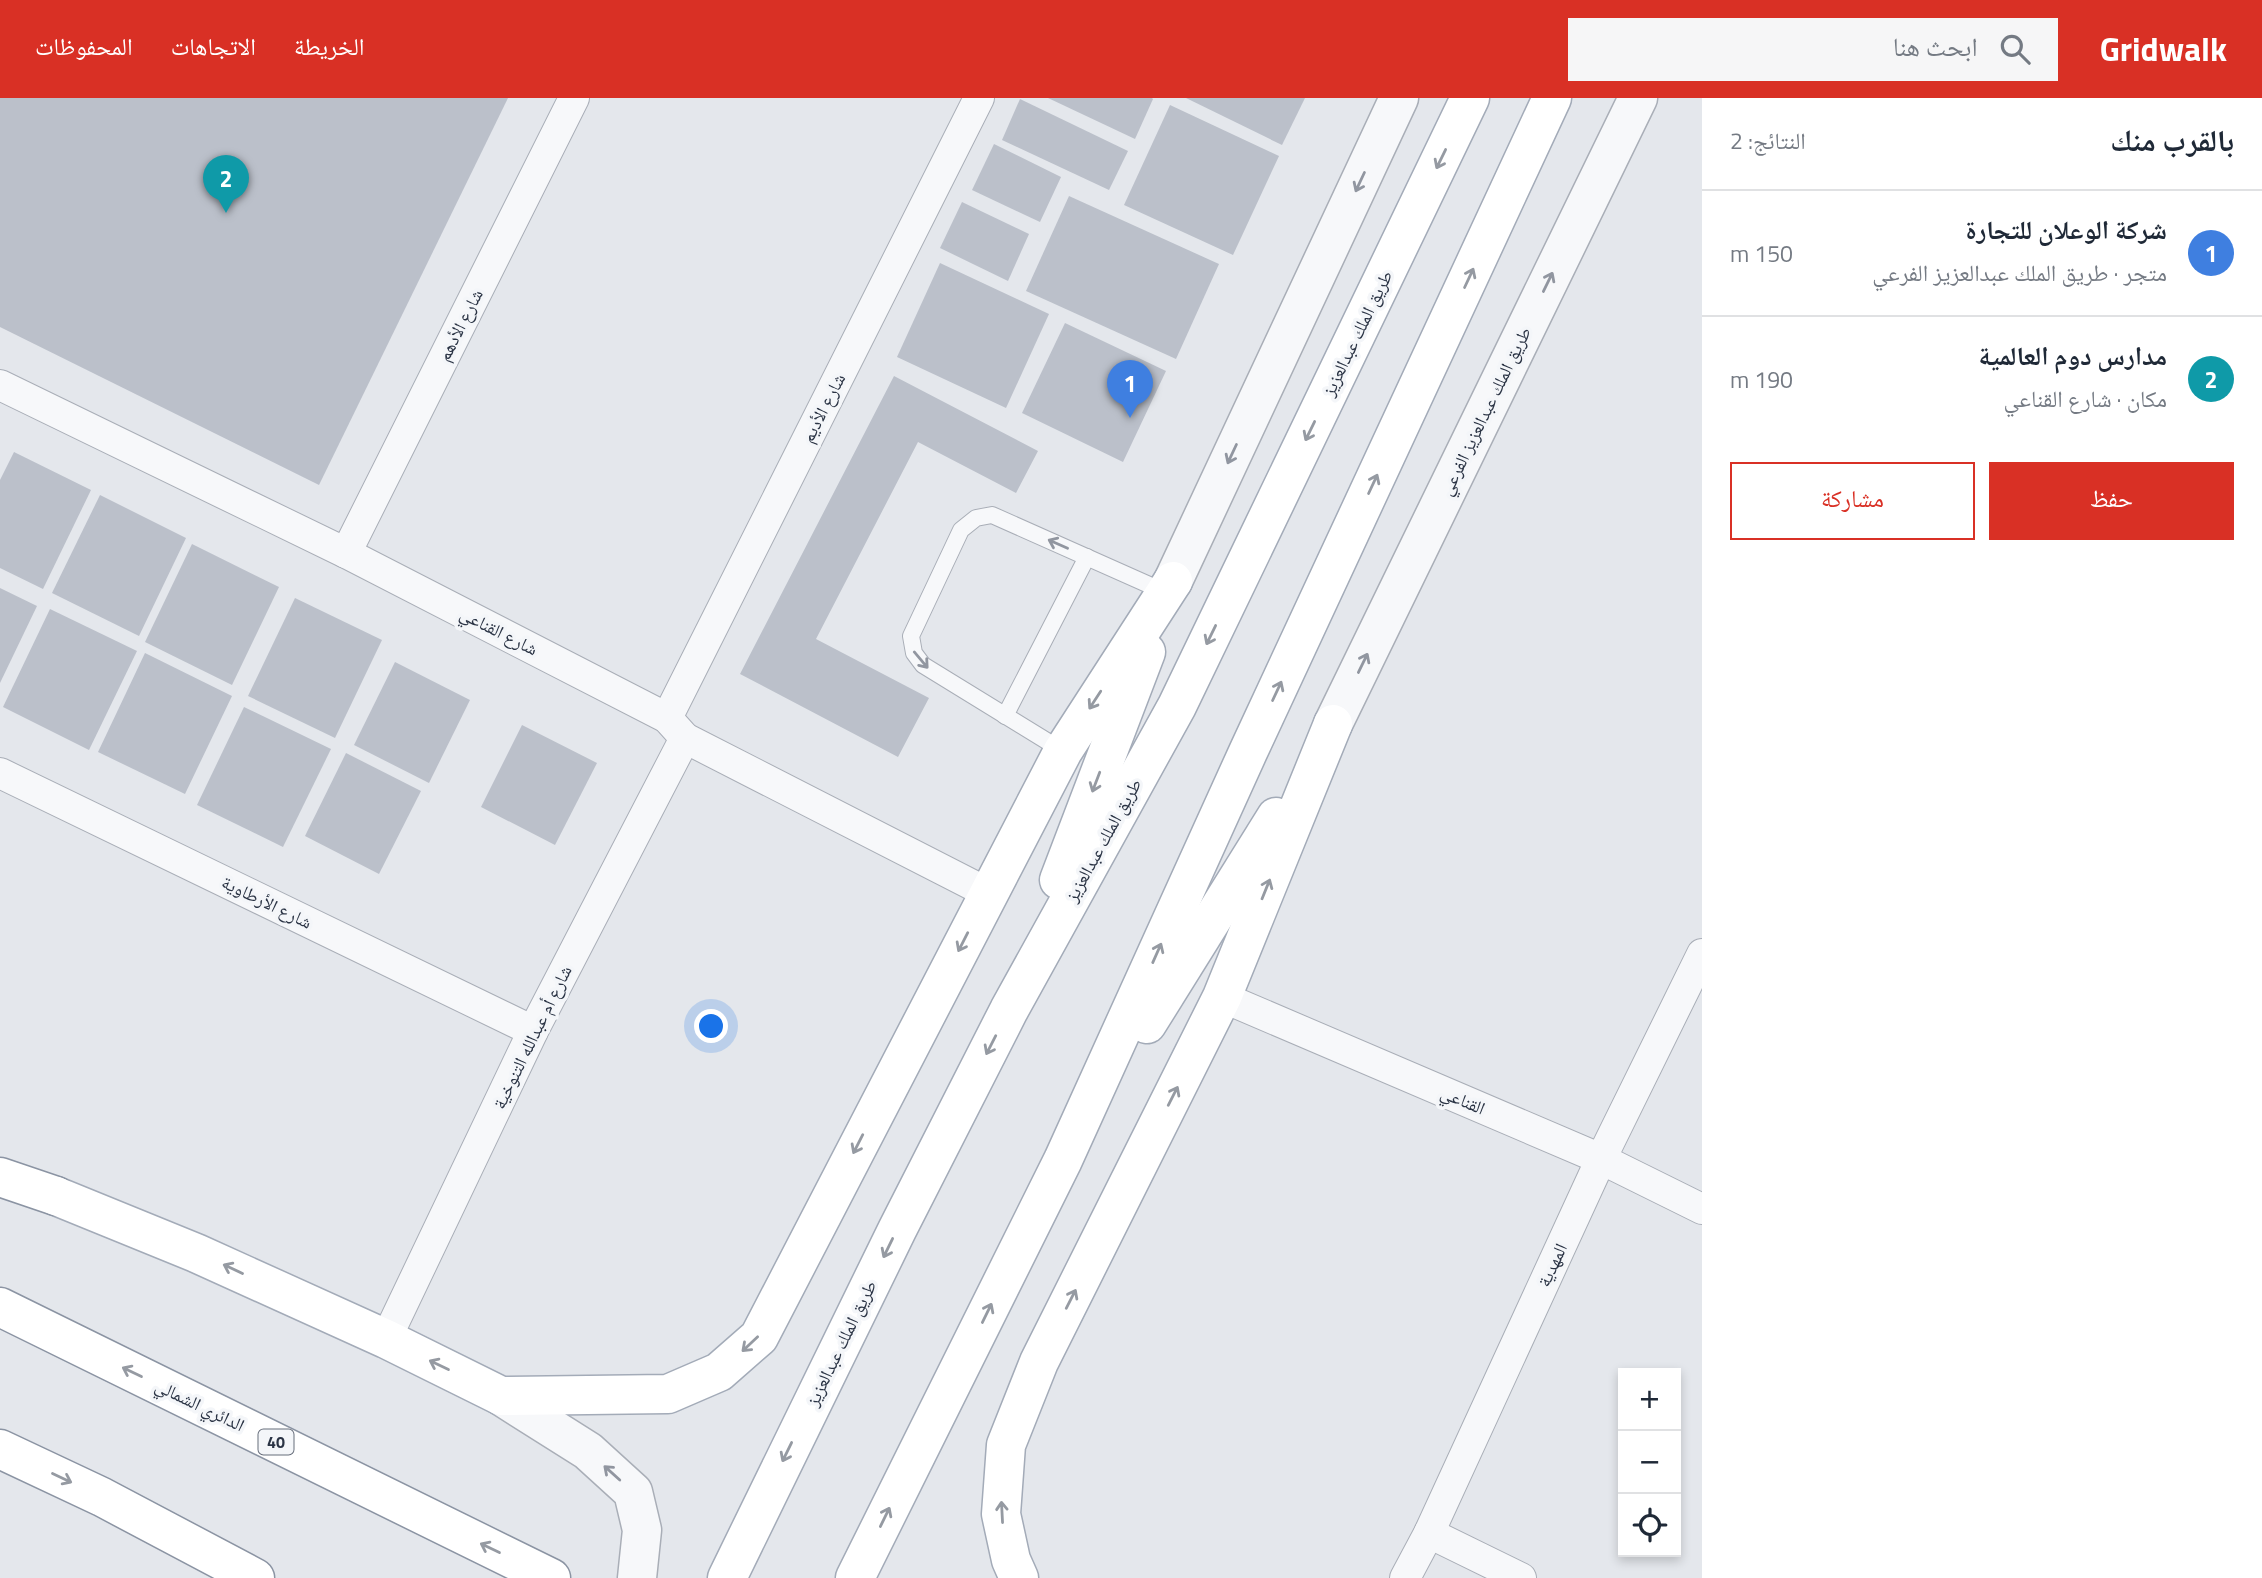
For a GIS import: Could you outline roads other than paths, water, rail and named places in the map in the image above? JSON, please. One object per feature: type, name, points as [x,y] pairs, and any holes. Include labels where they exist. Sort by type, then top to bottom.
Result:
[{"type":"main road","name":"طريق الملك عبدالعزيز","points":[[727,1578],[786,1453],[1009,1010],[1177,706],[1471,98]]},
{"type":"main road","points":[[855,1578],[1063,1160],[1248,752],[1552,98]]},
{"type":"main road","points":[[0,1177],[56,1196],[196,1252],[386,1339],[500,1396],[668,1394],[719,1372],[759,1336],[1063,751],[1169,587]]},
{"type":"main road","points":[[1009,1010],[1169,587]]},
{"type":"main road","points":[[1063,1160],[1333,724]]},
{"type":"main road","points":[[1019,1578],[1011,1560],[1001,1514],[1006,1445],[1039,1363],[1222,997],[1333,724]]},
{"type":"main road","name":"الدائري الشمالي","points":[[0,1307],[551,1578]]},
{"type":"main road","points":[[0,1449],[102,1497],[255,1578]]},
{"type":"street","name":"شارع الأدهم","points":[[346,553],[574,98]]},
{"type":"street","name":"شارع الأديم","points":[[676,728],[979,98]]},
{"type":"street","points":[[1169,587],[1399,98]]},
{"type":"street","name":"طريق الملك عبدالعزيز الفرعي","points":[[1333,724],[1638,98]]},
{"type":"street","name":"شارع القناعي","points":[[0,385],[346,553],[988,892]]},
{"type":"street","name":"شارع أم عبدالله التنوخية","points":[[386,1339],[676,728]]},
{"type":"street","name":"شارع الأرطاوية","points":[[0,773],[533,1031]]},
{"type":"street","name":"المهدية","points":[[1405,1578],[1429,1533],[1601,1159],[1702,954]]},
{"type":"street","name":"القناعي","points":[[1222,997],[1601,1159],[1702,1209]]},
{"type":"street","points":[[0,1168],[56,1196]]},
{"type":"street","points":[[500,1396],[588,1451],[633,1492],[642,1531],[637,1578]]},
{"type":"street","points":[[1429,1533],[1521,1578]]},
{"type":"lane","points":[[1063,751],[923,666],[914,653],[911,636],[961,530],[976,517],[992,515],[1087,557],[1169,587]]},
{"type":"lane","points":[[1005,716],[1087,557]]},
{"type":"place","name":"مدارس دوم العالمية","points":[[226,213]]},
{"type":"place","name":"شركة الوعلان للتجارة","points":[[1130,418]]}]
